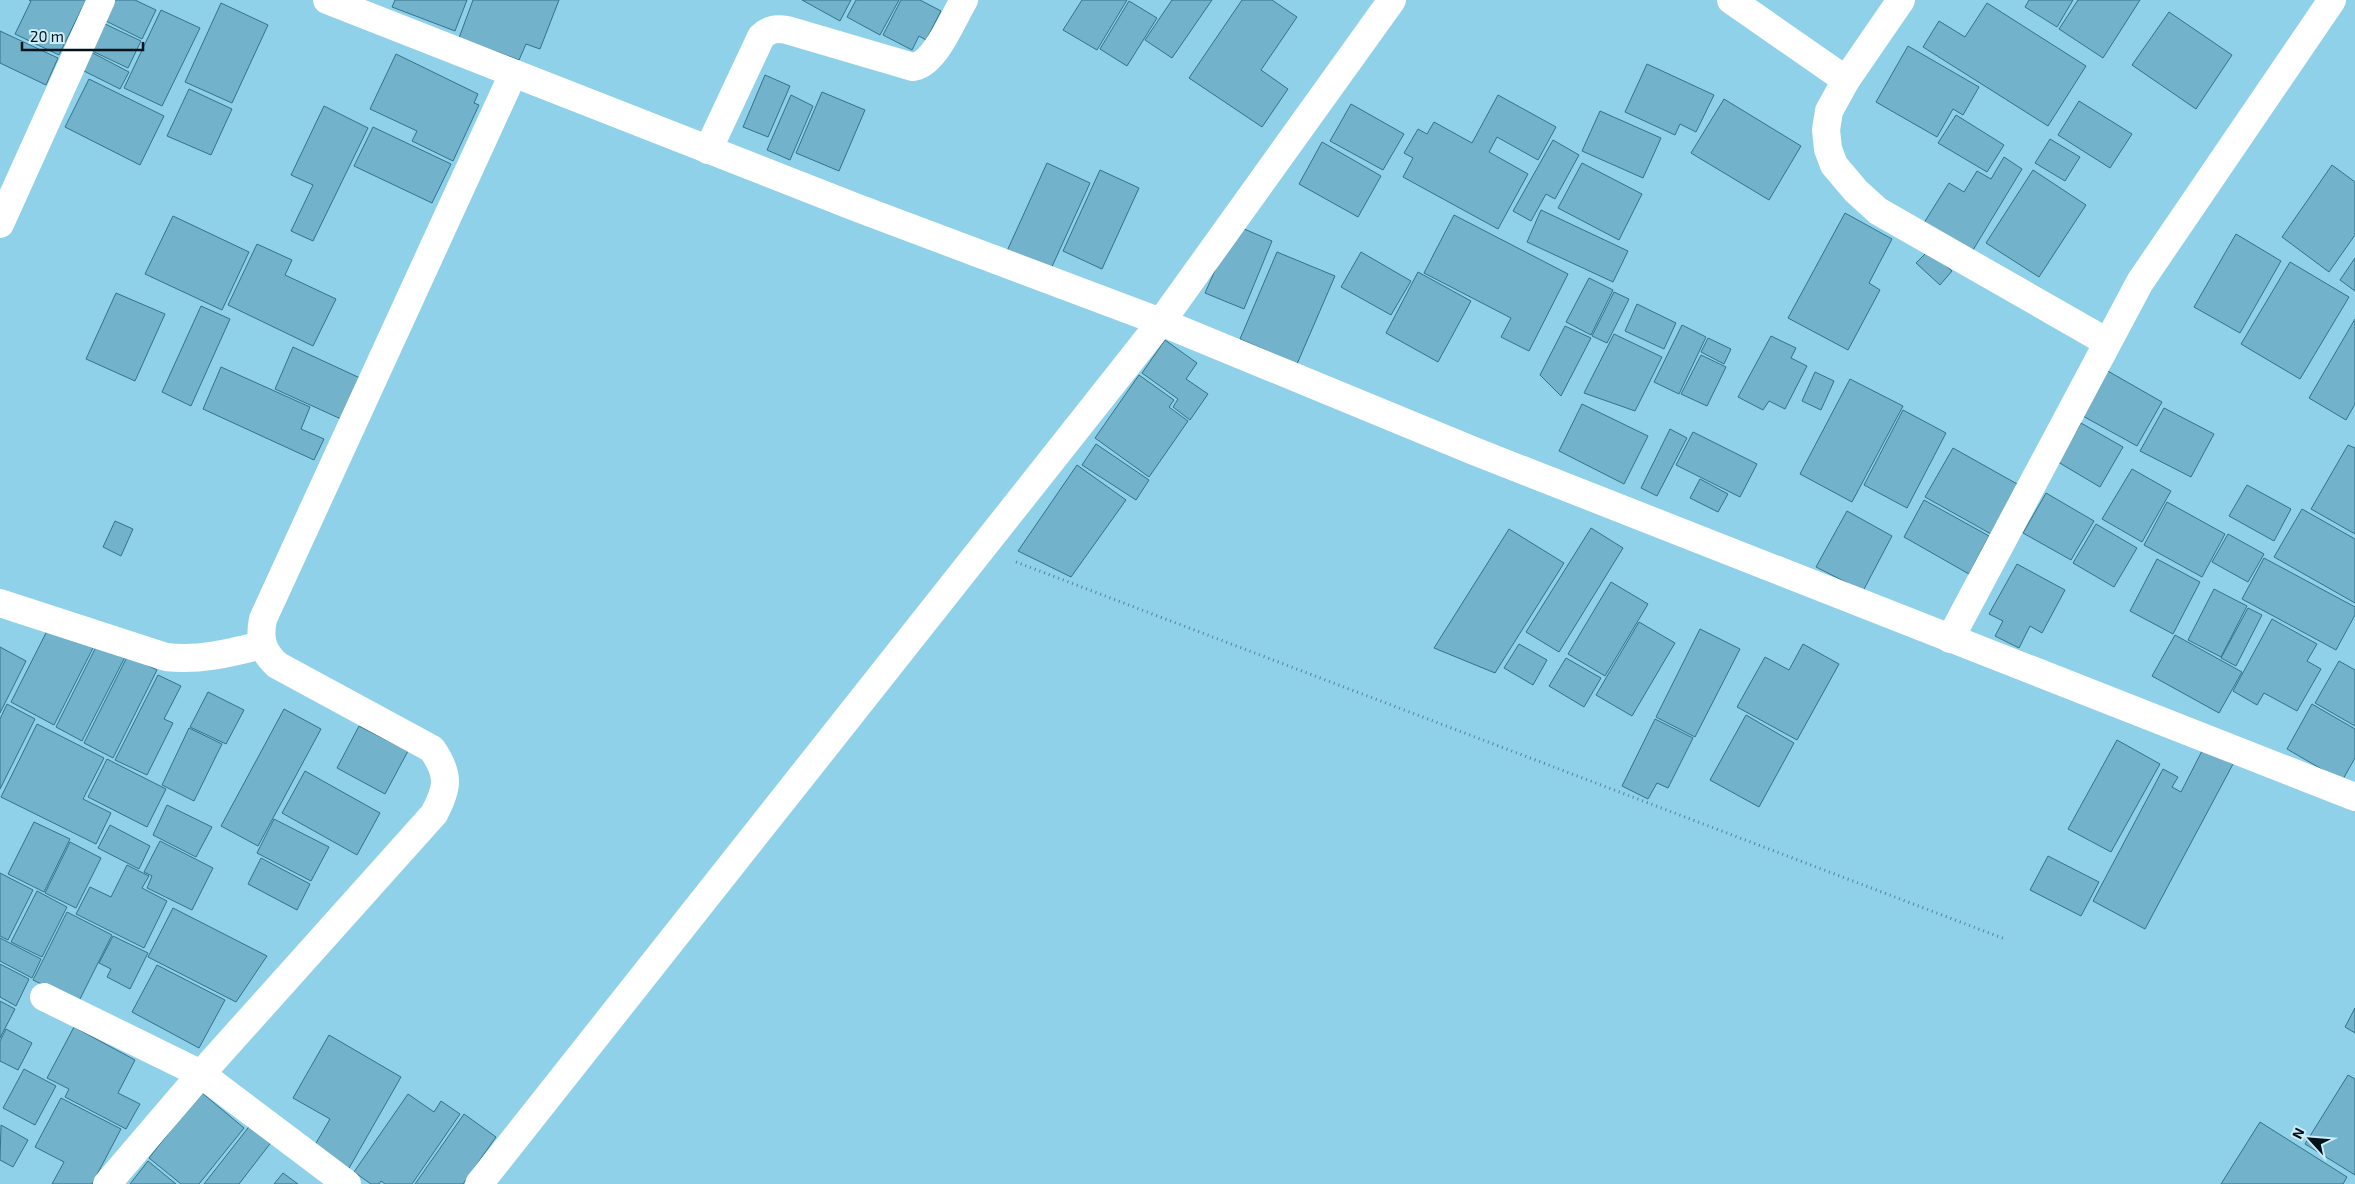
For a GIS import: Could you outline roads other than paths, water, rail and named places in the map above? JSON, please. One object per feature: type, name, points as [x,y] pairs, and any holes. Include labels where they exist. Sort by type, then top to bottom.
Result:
[{"type":"street","points":[[0,224],[101,0]]},
{"type":"street","points":[[327,0],[708,150],[1161,322],[1474,451],[1950,639],[2353,793]]},
{"type":"street","points":[[708,150],[761,37],[767,31],[777,28],[787,30],[913,67],[920,66],[931,58],[964,0]]},
{"type":"street","points":[[479,1184],[1161,322],[1392,0]]},
{"type":"street","points":[[1731,0],[1846,80]]},
{"type":"street","points":[[1901,0],[1846,80],[1829,111],[1826,130],[1828,149],[1834,165],[1856,191],[1878,211],[2107,342]]},
{"type":"street","points":[[1950,639],[2140,282],[2332,0]]},
{"type":"street","points":[[107,1184],[202,1074],[434,814],[445,794],[446,775],[432,749],[277,665],[268,656],[262,645],[260,631],[263,619],[513,74]]},
{"type":"street","points":[[0,602],[166,657],[202,658],[262,645]]},
{"type":"street","points":[[44,997],[202,1074],[347,1184]]}]
